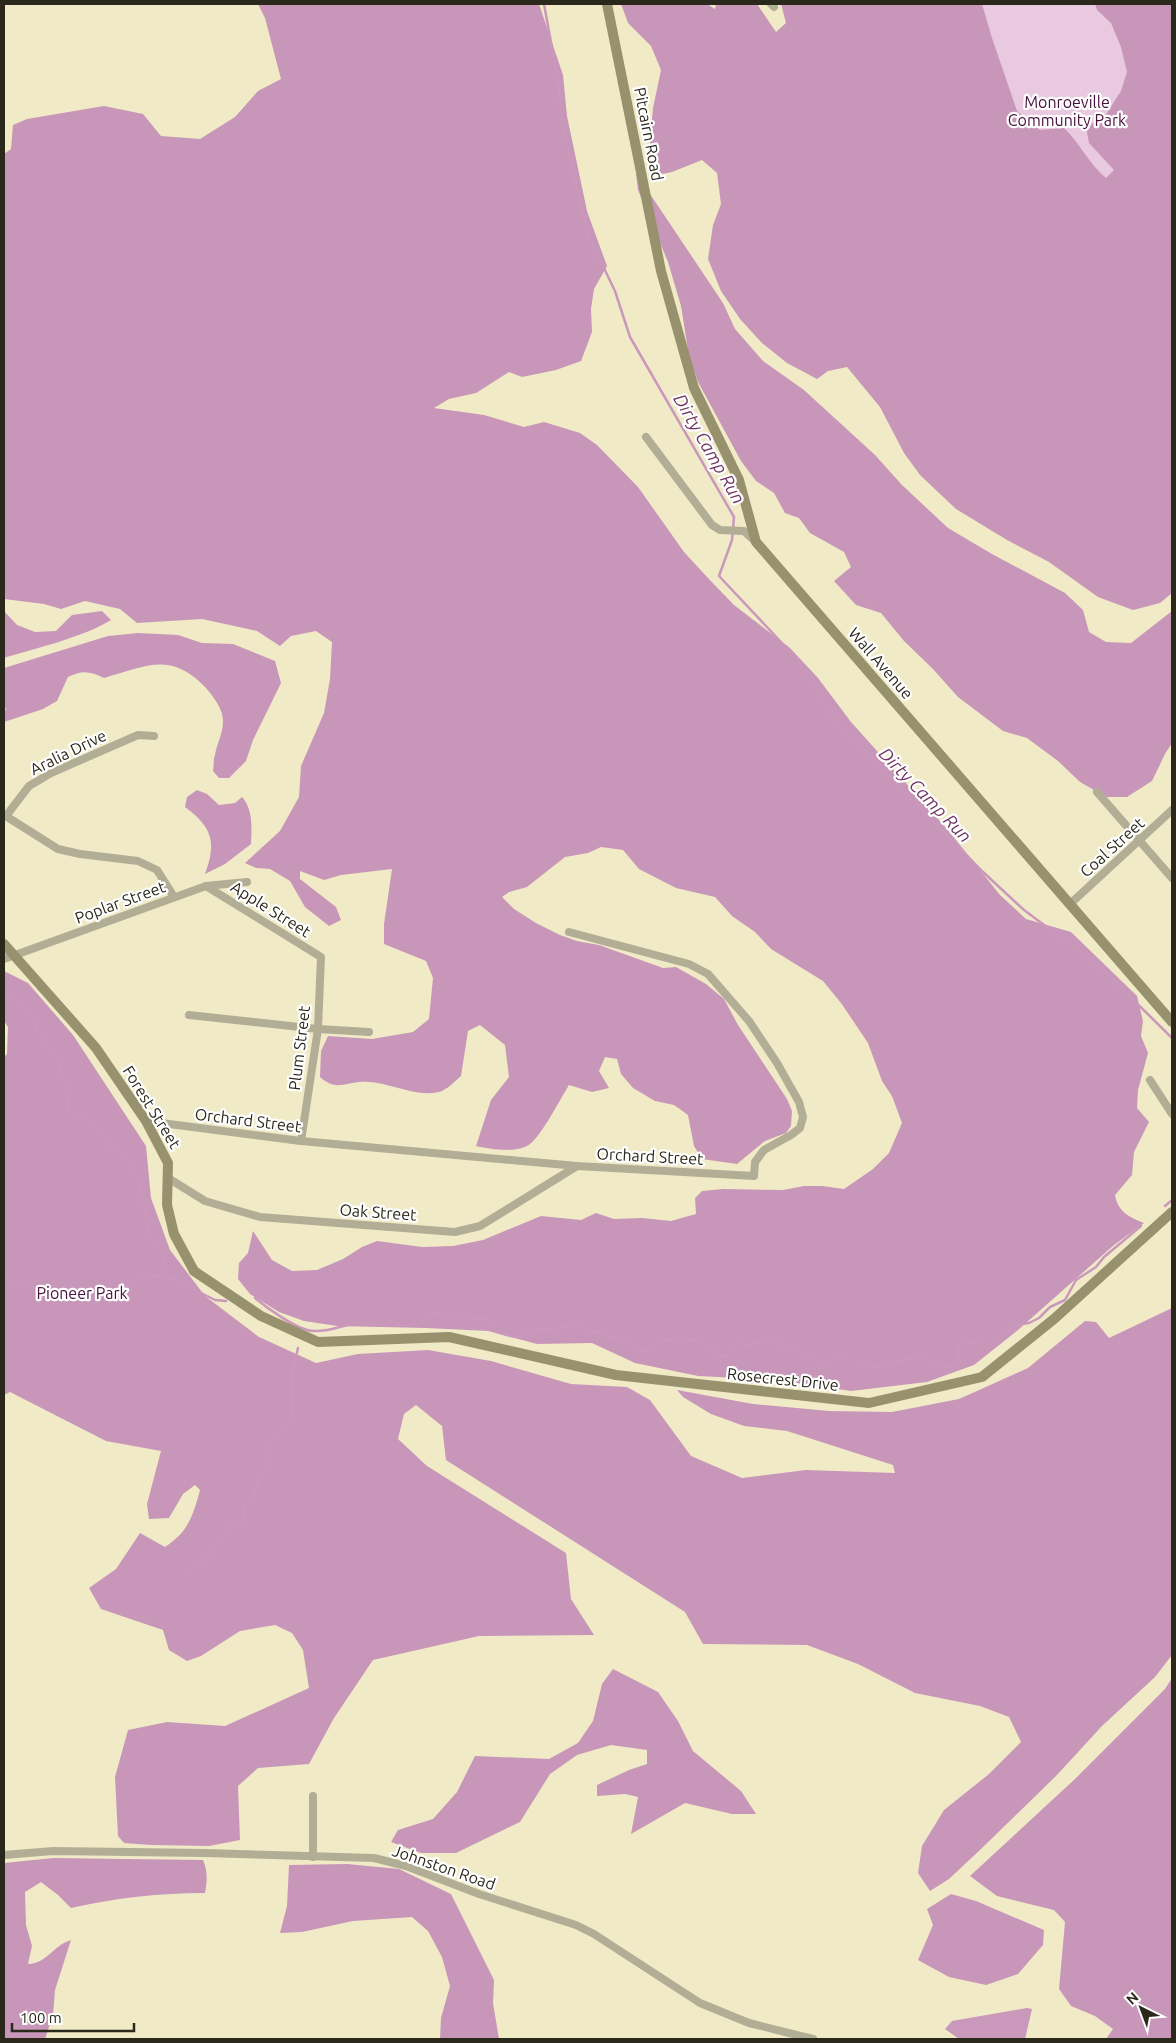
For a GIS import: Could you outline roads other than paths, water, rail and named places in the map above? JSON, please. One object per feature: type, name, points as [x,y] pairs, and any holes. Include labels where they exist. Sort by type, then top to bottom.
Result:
[{"type":"street","name":"Pitcairn Road","points":[[607,4],[662,271]]},
{"type":"street","name":"Wall Avenue","points":[[662,271],[694,388],[738,480],[756,542],[1172,1022]]},
{"type":"street","points":[[646,437],[712,525],[720,530],[744,531],[756,542]]},
{"type":"street","name":"Aralia Drive","points":[[5,816],[28,786],[51,773],[138,734],[154,736]]},
{"type":"street","points":[[1097,792],[1172,878]]},
{"type":"street","name":"Coal Street","points":[[1070,904],[1172,810]]},
{"type":"street","points":[[5,816],[58,849],[80,854],[138,861],[157,870],[174,897]]},
{"type":"street","name":"Poplar Street","points":[[4,959],[206,886],[247,882]]},
{"type":"street","name":"Apple Street","points":[[206,886],[321,957]]},
{"type":"street","name":"Orchard Street","points":[[146,1121],[301,1141],[577,1166],[754,1176],[755,1162],[764,1150],[791,1136],[800,1128],[803,1117],[799,1102],[773,1056],[749,1021],[708,974],[689,964],[569,932]]},
{"type":"street","points":[[4,944],[15,955]]},
{"type":"street","name":"Forest Street","points":[[15,955],[96,1048],[146,1121],[168,1163],[167,1205],[174,1234],[194,1272],[261,1316],[318,1342],[387,1338]]},
{"type":"street","name":"Plum Street","points":[[301,1141],[318,1029],[321,957]]},
{"type":"street","points":[[189,1015],[318,1029],[368,1032]]},
{"type":"street","points":[[1150,1080],[1172,1114]]},
{"type":"street","name":"Oak Street","points":[[168,1178],[205,1201],[260,1217],[455,1232],[480,1226],[577,1166]]},
{"type":"street","name":"Rosecrest Drive","points":[[387,1338],[449,1337],[616,1375],[869,1403],[982,1377],[1054,1319],[1172,1212]]},
{"type":"street","points":[[312,1857],[313,1796]]},
{"type":"street","name":"Johnston Road","points":[[4,1855],[53,1851],[374,1858],[406,1866],[479,1894],[576,1925],[594,1934],[700,2003],[749,2024],[813,2039]]},
{"type":"waterway","name":"Dirty Camp Run","points":[[544,4],[559,86],[561,117],[587,233],[615,291],[630,337],[734,517],[732,540],[719,576],[796,658],[834,719],[983,872],[1024,910],[1099,966],[1172,1038]]},
{"type":"waterway","points":[[4,993],[26,1009],[34,1018],[39,1034],[55,1054],[68,1096],[68,1109],[95,1126],[112,1148],[122,1152],[137,1180],[146,1212],[147,1229],[157,1249],[164,1253],[166,1277]]},
{"type":"waterway","points":[[1165,1206],[1172,1200]]},
{"type":"waterway","points":[[395,1325],[414,1325],[423,1322],[432,1315],[449,1312],[462,1320],[483,1318],[491,1321],[497,1332],[513,1337],[524,1335],[534,1329],[550,1330],[576,1323],[579,1327],[592,1332],[600,1332],[624,1343],[636,1345],[646,1351],[655,1347],[661,1340],[689,1339],[698,1341],[726,1357],[736,1343],[750,1345],[759,1341],[771,1340],[822,1363],[829,1362],[843,1355],[862,1366],[881,1367],[921,1355],[946,1367],[951,1366],[960,1357],[958,1348],[964,1341],[991,1345],[1015,1325],[1029,1323],[1039,1318],[1050,1307],[1065,1300],[1076,1280],[1096,1267],[1104,1257],[1141,1226]]},
{"type":"waterway","points":[[4,1278],[45,1291],[86,1300],[110,1296],[117,1298],[134,1286],[145,1271],[152,1276],[175,1280],[215,1300],[226,1301]]},
{"type":"waterway","points":[[255,1298],[282,1318],[306,1330],[323,1331],[354,1323],[375,1324]]},
{"type":"waterway","points":[[182,1579],[214,1549],[233,1522],[243,1521],[245,1506],[251,1500],[259,1478],[267,1466],[267,1451],[288,1424],[291,1417],[291,1381],[298,1348]]},
{"type":"park label","name":"Monroeville Community Park","points":[[1067,111]]},
{"type":"park label","name":"Pioneer Park","points":[[82,1293]]}]
